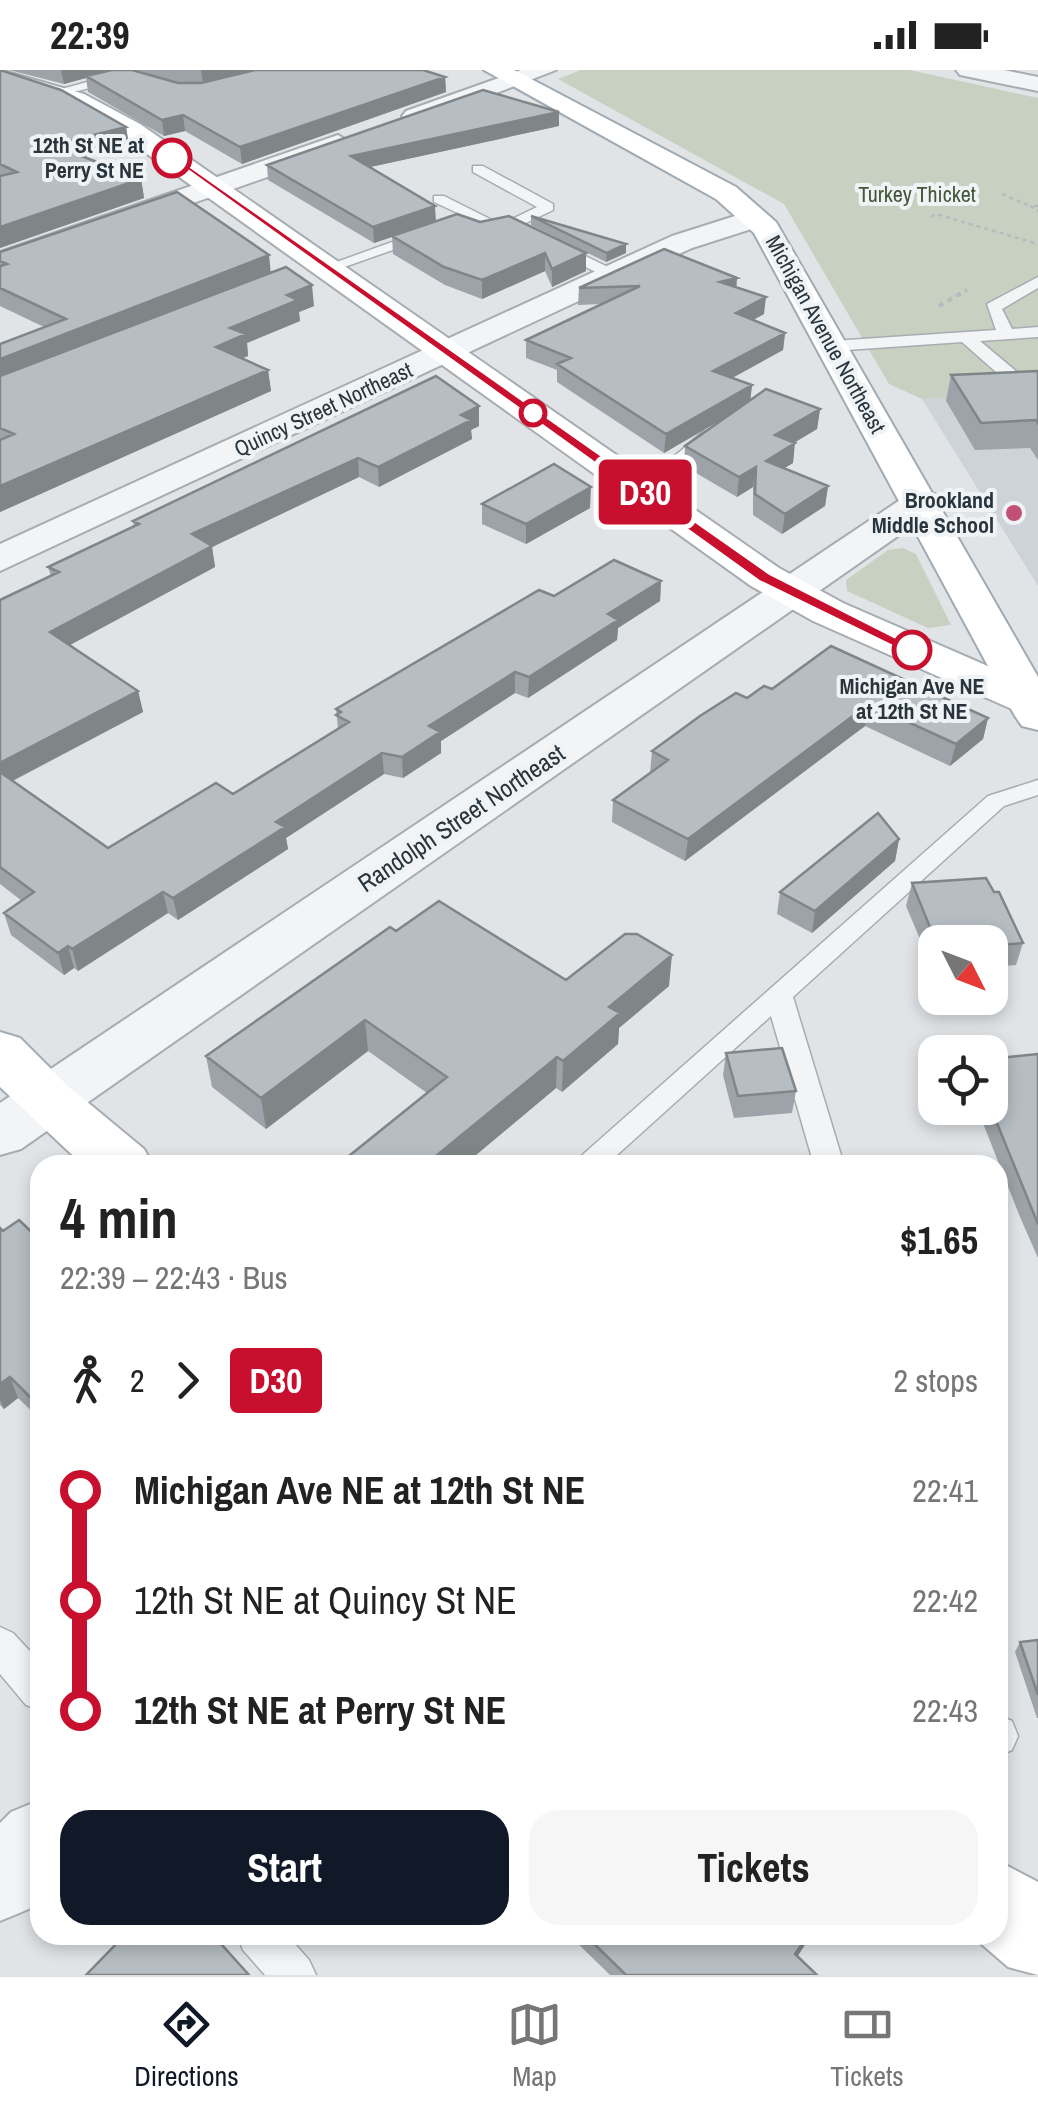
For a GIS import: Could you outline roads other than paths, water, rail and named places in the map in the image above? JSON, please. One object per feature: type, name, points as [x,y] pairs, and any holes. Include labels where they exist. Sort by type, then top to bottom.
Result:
[{"type":"street","points":[[394,123],[505,75],[544,70]]},
{"type":"street","points":[[971,70],[1038,84]]},
{"type":"street","points":[[0,74],[57,92],[108,115],[212,187],[316,269],[448,351],[790,592],[1035,707]]},
{"type":"street","name":"Michigan Avenue Northeast","points":[[505,75],[718,189],[757,218],[922,502],[1035,707]]},
{"type":"street","points":[[0,262],[359,135]]},
{"type":"street","name":"Quincy Street Northeast","points":[[0,559],[706,231],[757,218]]},
{"type":"street","name":"Randolph Street Northeast","points":[[0,1134],[922,502]]},
{"type":"street","points":[[0,1052],[48,1101],[112,1155]]},
{"type":"street","points":[[0,1880],[30,1851]]},
{"type":"street","points":[[1008,1912],[1038,1937]]},
{"type":"lane","points":[[57,92],[125,75],[144,80]]},
{"type":"lane","points":[[478,169],[548,207],[511,226]]},
{"type":"lane","points":[[439,199],[511,226],[612,274]]},
{"type":"lane","points":[[316,269],[476,216]]},
{"type":"lane","points":[[1006,334],[994,307],[1038,282]]},
{"type":"lane","points":[[833,346],[1038,332]]},
{"type":"lane","points":[[965,336],[1002,370],[1038,386]]},
{"type":"lane","points":[[632,483],[683,458],[695,444],[724,427]]},
{"type":"lane","points":[[598,1155],[779,998],[996,801],[1038,787]]},
{"type":"lane","points":[[779,998],[826,1155]]},
{"type":"lane","points":[[0,1646],[30,1680]]},
{"type":"lane","points":[[267,1945],[294,1975]]},
{"type":"place","name":"12th St NE at Perry St NE","points":[[172,158]]},
{"type":"place","name":"Brookland Middle School","points":[[1014,513]]},
{"type":"place","name":"Michigan Ave NE at 12th St NE","points":[[912,650]]},
{"type":"park label","name":"Turkey Thicket","points":[[917,194]]}]
